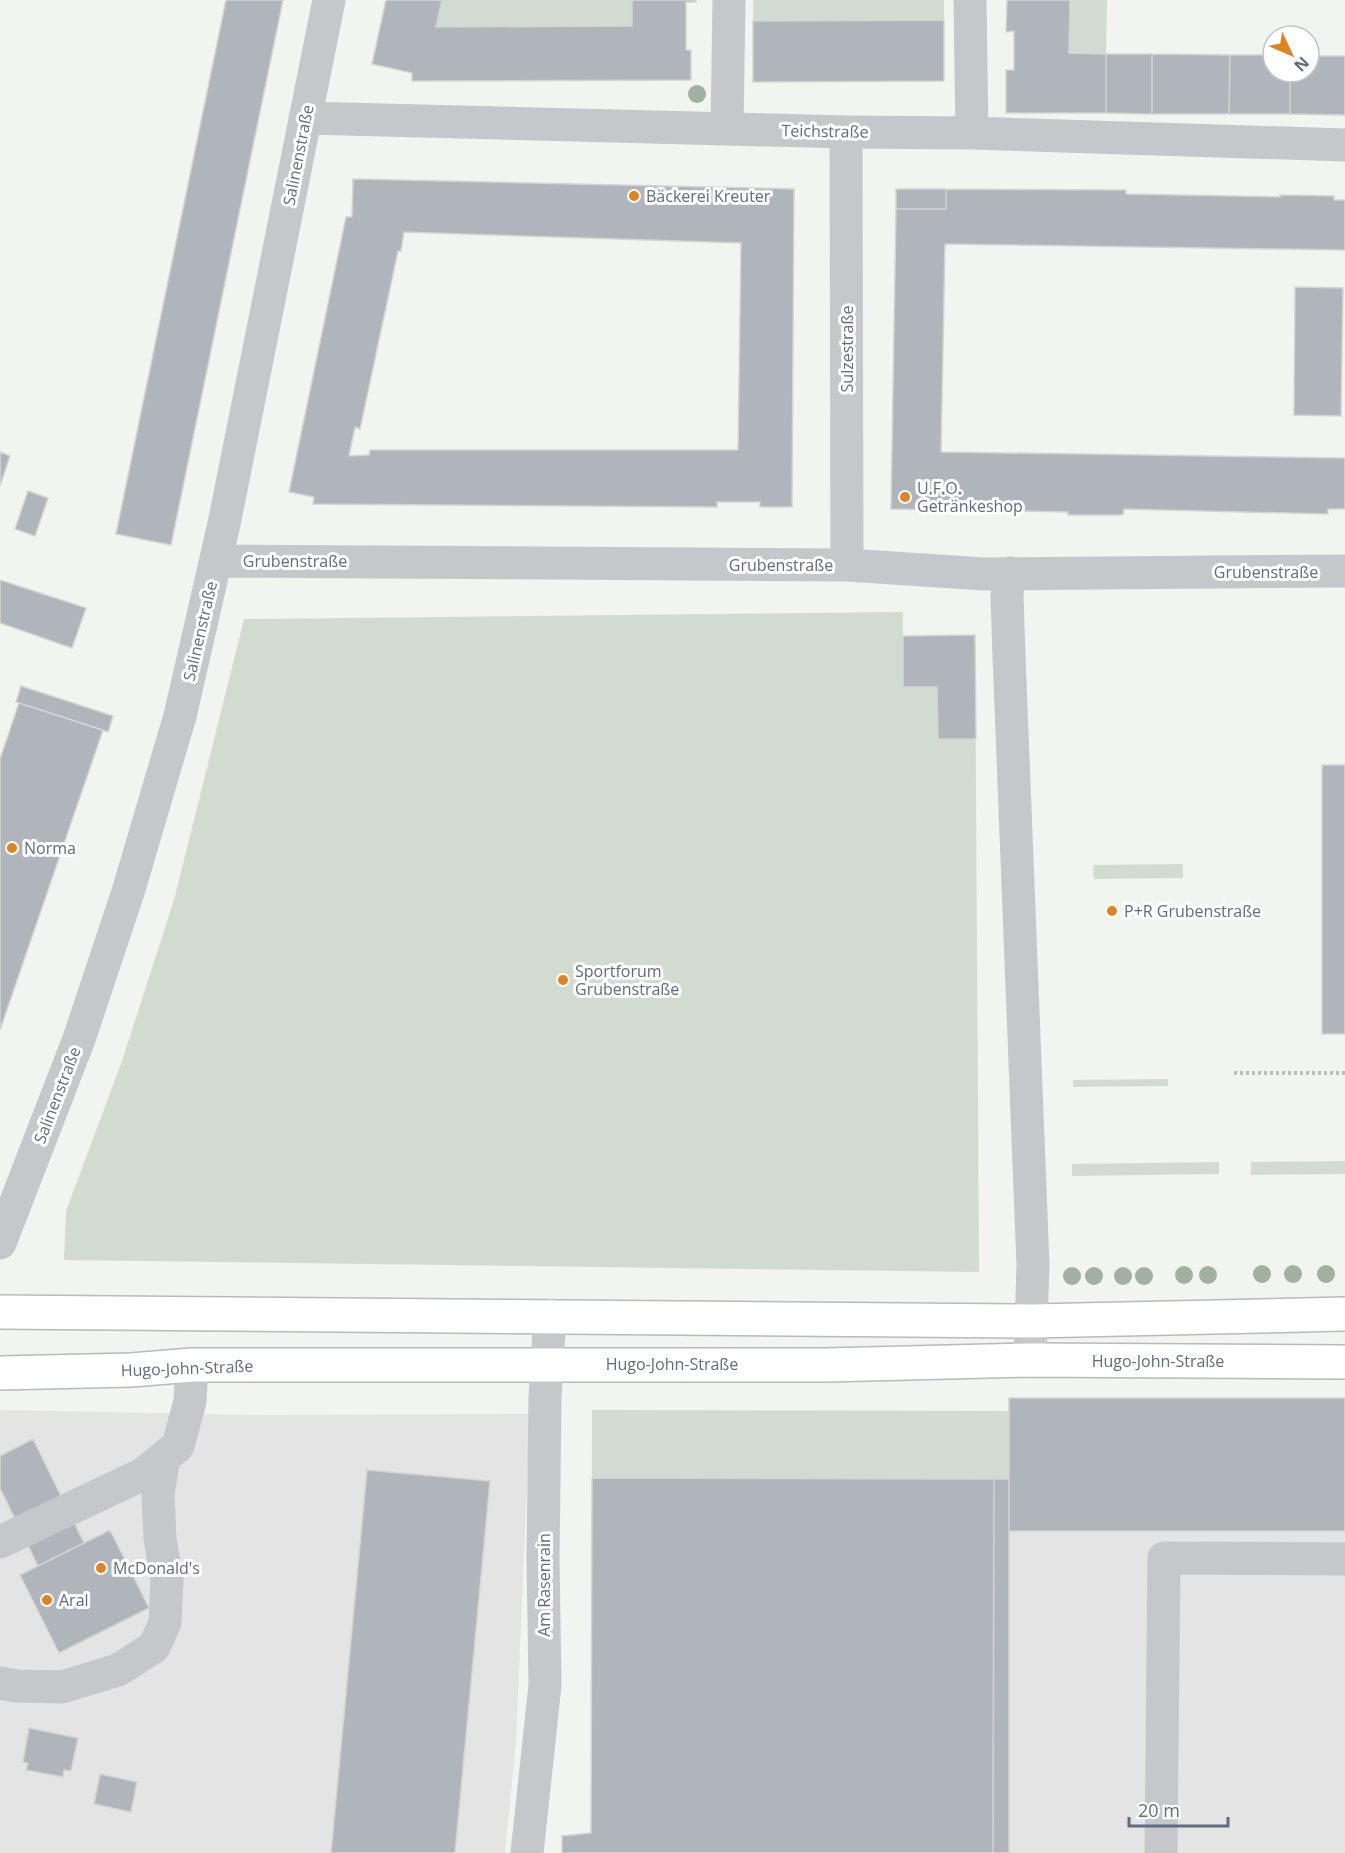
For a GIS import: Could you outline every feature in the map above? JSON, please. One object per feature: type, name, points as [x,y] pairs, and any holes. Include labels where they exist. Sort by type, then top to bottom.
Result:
[{"type":"main road","points":[[0,1312],[1032,1321],[1345,1314]]},
{"type":"main road","name":"Hugo-John-Straße","points":[[0,1373],[130,1370],[192,1365],[827,1365],[1030,1360],[1345,1362]]},
{"type":"street","name":"Salinenstraße","points":[[0,1243],[79,1039],[128,891],[180,716],[216,561],[329,0]]},
{"type":"street","points":[[728,129],[729,0]]},
{"type":"street","points":[[970,0],[972,133]]},
{"type":"street","name":"Teichstraße","points":[[305,118],[846,132],[972,133],[1345,145]]},
{"type":"street","name":"Sulzestraße","points":[[846,132],[847,566]]},
{"type":"street","name":"Grubenstraße","points":[[216,561],[847,566],[984,574],[1008,584],[1345,571]]},
{"type":"street","points":[[1008,584],[1033,1265],[1030,1360]]},
{"type":"street","name":"Am Rasenrain","points":[[527,1853],[544,1685],[545,1396],[550,1316]]},
{"type":"street","points":[[0,1542],[143,1474],[178,1446],[190,1401],[192,1365]]},
{"type":"street","points":[[0,1683],[16,1686],[62,1687],[118,1670],[154,1647],[165,1623],[167,1580],[160,1539],[158,1494],[164,1458]]},
{"type":"street","points":[[1161,1853],[1164,1558],[1345,1559]]},
{"type":"path","points":[[1234,1073],[1345,1073]]},
{"type":"shaded area","points":[[442,0],[632,0],[632,26],[436,27]]},
{"type":"shaded area","points":[[753,0],[944,0],[944,20],[753,21]]},
{"type":"shaded area","points":[[1070,0],[1107,0],[1106,54],[1069,53]]},
{"type":"shaded area","name":"Sportforum Grubenstraße","points":[[903,612],[903,636],[975,635],[979,1272],[64,1260],[66,1211],[122,1061],[174,900],[244,619]]},
{"type":"shaded area","points":[[1183,864],[1183,878],[1094,879],[1093,865]]},
{"type":"shaded area","points":[[1168,1079],[1168,1086],[1073,1087],[1073,1080]]},
{"type":"shaded area","points":[[1345,1161],[1345,1174],[1251,1175],[1251,1162]]},
{"type":"shaded area","points":[[1219,1162],[1219,1174],[1072,1176],[1072,1164]]},
{"type":"shaded area","points":[[1009,1398],[1345,1398],[1345,1853],[562,1853],[562,1836],[591,1833],[592,1410],[1008,1411]]},
{"type":"shaded area","points":[[0,1410],[252,1415],[530,1414],[516,1741],[505,1853],[0,1853]]},
{"type":"shaded area","points":[[592,1410],[1009,1411],[1009,1479],[592,1478]]},
{"type":"building","points":[[226,0],[283,0],[171,545],[116,534]]},
{"type":"building","points":[[386,0],[442,0],[436,27],[632,26],[632,0],[696,0],[696,2],[686,2],[686,50],[691,50],[691,80],[412,81],[412,73],[372,64]]},
{"type":"building","points":[[1007,0],[1070,0],[1069,53],[1106,54],[1106,113],[1006,113],[1006,70],[1014,70],[1014,31],[1006,32]]},
{"type":"building","points":[[944,20],[944,81],[753,82],[753,21]]},
{"type":"building","points":[[1106,54],[1152,54],[1152,114],[1106,113]]},
{"type":"building","points":[[1152,54],[1230,55],[1229,114],[1152,114]]},
{"type":"building","points":[[1230,55],[1261,55],[1261,84],[1290,84],[1290,114],[1229,114]]},
{"type":"building","points":[[1321,56],[1345,56],[1345,115],[1290,114],[1290,84],[1321,84]]},
{"type":"building","points":[[353,179],[794,189],[792,507],[760,507],[760,502],[717,502],[717,507],[313,504],[314,497],[289,492],[346,217],[352,217]],"holes":[[[404,232],[741,243],[738,450],[370,450],[369,455],[349,456],[355,427],[360,429]]]},
{"type":"building","points":[[896,189],[946,189],[946,209],[896,209]]},
{"type":"building","points":[[946,189],[1126,190],[1126,194],[1334,196],[1334,200],[1345,200],[1345,250],[945,244],[941,452],[1345,458],[1345,509],[1328,509],[1328,514],[1124,509],[1123,515],[1068,515],[1068,512],[891,509],[896,209],[946,209]]},
{"type":"building","points":[[1295,287],[1343,288],[1341,416],[1294,415]]},
{"type":"building","points":[[0,452],[10,456],[0,486]]},
{"type":"building","points":[[28,491],[48,498],[35,536],[15,529]]},
{"type":"building","points":[[0,580],[86,608],[72,648],[0,623]]},
{"type":"building","points":[[975,635],[976,739],[938,739],[937,687],[903,687],[903,636]]},
{"type":"building","points":[[21,686],[113,716],[108,732],[16,702]]},
{"type":"building","points":[[19,703],[103,730],[0,1030],[0,759]]},
{"type":"building","points":[[1322,765],[1345,765],[1345,1034],[1322,1034]]},
{"type":"building","points":[[1009,1398],[1345,1398],[1345,1531],[1009,1531]]},
{"type":"building","points":[[33,1439],[84,1543],[38,1566],[0,1488],[0,1456]]},
{"type":"building","points":[[367,1470],[490,1481],[455,1853],[331,1853]]},
{"type":"building","points":[[592,1478],[994,1479],[993,1853],[562,1853],[562,1836],[591,1833]]},
{"type":"building","points":[[994,1479],[1009,1479],[1009,1853],[993,1853]]},
{"type":"building","points":[[110,1530],[149,1608],[59,1653],[20,1575]]},
{"type":"building","points":[[29,1728],[78,1738],[71,1771],[64,1770],[63,1777],[26,1770],[28,1763],[23,1762]]},
{"type":"building","points":[[100,1774],[137,1782],[131,1812],[94,1804]]},
{"type":"place","name":"Bäckerei Kreuter","points":[[634,196]]},
{"type":"place","name":"U.F.O. Getränkeshop","points":[[905,497]]},
{"type":"place","name":"Norma","points":[[12,848]]},
{"type":"place","name":"P+R Grubenstraße","points":[[1112,911]]},
{"type":"place","name":"Sportforum Grubenstraße","points":[[563,980]]},
{"type":"place","name":"McDonald's","points":[[101,1568]]},
{"type":"place","name":"Aral","points":[[47,1600]]}]
